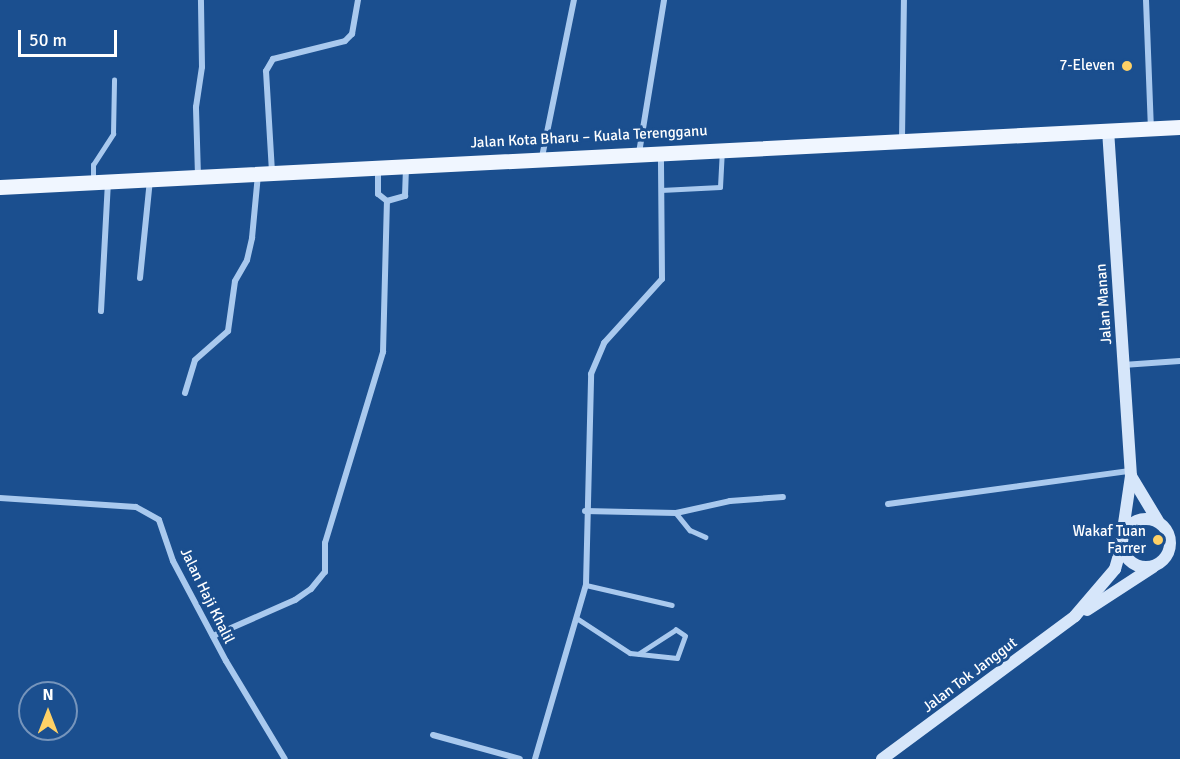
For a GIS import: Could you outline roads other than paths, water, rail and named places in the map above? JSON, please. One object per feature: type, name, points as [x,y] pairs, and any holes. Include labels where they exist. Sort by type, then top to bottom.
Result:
[{"type":"main road","name":"Jalan Kota Bharu – Kuala Terengganu","points":[[0,187],[542,157],[1180,127]]},
{"type":"main road","name":"Jalan Manan","points":[[1108,130],[1131,474],[1122,541]]},
{"type":"main road","name":"Jalan Manan","points":[[1131,474],[1150,513],[1163,526]]},
{"type":"main road","points":[[1180,531],[1137,520],[1122,541],[1134,564],[1161,561],[1180,555]]},
{"type":"main road","points":[[1161,561],[1170,543],[1163,526]]},
{"type":"main road","name":"Jalan Tok Janggut","points":[[1075,616],[1115,569],[1122,541]]},
{"type":"main road","name":"Jalan Tok Janggut","points":[[882,759],[1075,616],[1161,561]]},
{"type":"street","points":[[198,177],[196,107],[202,67],[201,0]]},
{"type":"street","points":[[185,393],[195,360],[228,331],[235,281],[247,260],[265,173],[266,71],[273,59],[345,41],[352,34],[358,0]]},
{"type":"street","points":[[542,157],[574,0]]},
{"type":"street","points":[[639,153],[664,0]]},
{"type":"street","points":[[902,140],[904,0]]},
{"type":"street","points":[[1146,0],[1151,128]]},
{"type":"street","points":[[535,759],[578,619],[586,585],[585,511],[591,374],[604,343],[662,279],[661,152]]},
{"type":"street","points":[[387,201],[405,196],[406,165]]},
{"type":"street","points":[[378,167],[378,194],[387,201]]},
{"type":"street","points":[[140,278],[150,179]]},
{"type":"street","points":[[100,182],[101,311]]},
{"type":"street","points":[[213,636],[295,600],[325,572],[325,543],[384,352],[387,201]]},
{"type":"street","points":[[1123,365],[1180,360]]},
{"type":"street","points":[[888,504],[1131,474]]},
{"type":"street","points":[[585,511],[676,513],[730,501],[783,497]]},
{"type":"street","name":"Jalan Haji Khalil","points":[[0,498],[136,507],[150,513],[165,528],[173,561],[213,636],[285,759]]},
{"type":"street","points":[[433,735],[520,759]]},
{"type":"lane","points":[[100,182],[93,165],[113,134],[114,80]]},
{"type":"lane","points":[[661,190],[720,187],[722,149]]},
{"type":"lane","points":[[676,513],[690,530],[706,537]]},
{"type":"lane","points":[[586,585],[672,605]]},
{"type":"lane","points":[[578,619],[630,653],[639,654],[677,658],[685,636],[676,630],[639,654]]},
{"type":"place","name":"7-Eleven","points":[[1127,66]]},
{"type":"place","name":"Wakaf Tuan Farrer","points":[[1158,540]]}]
